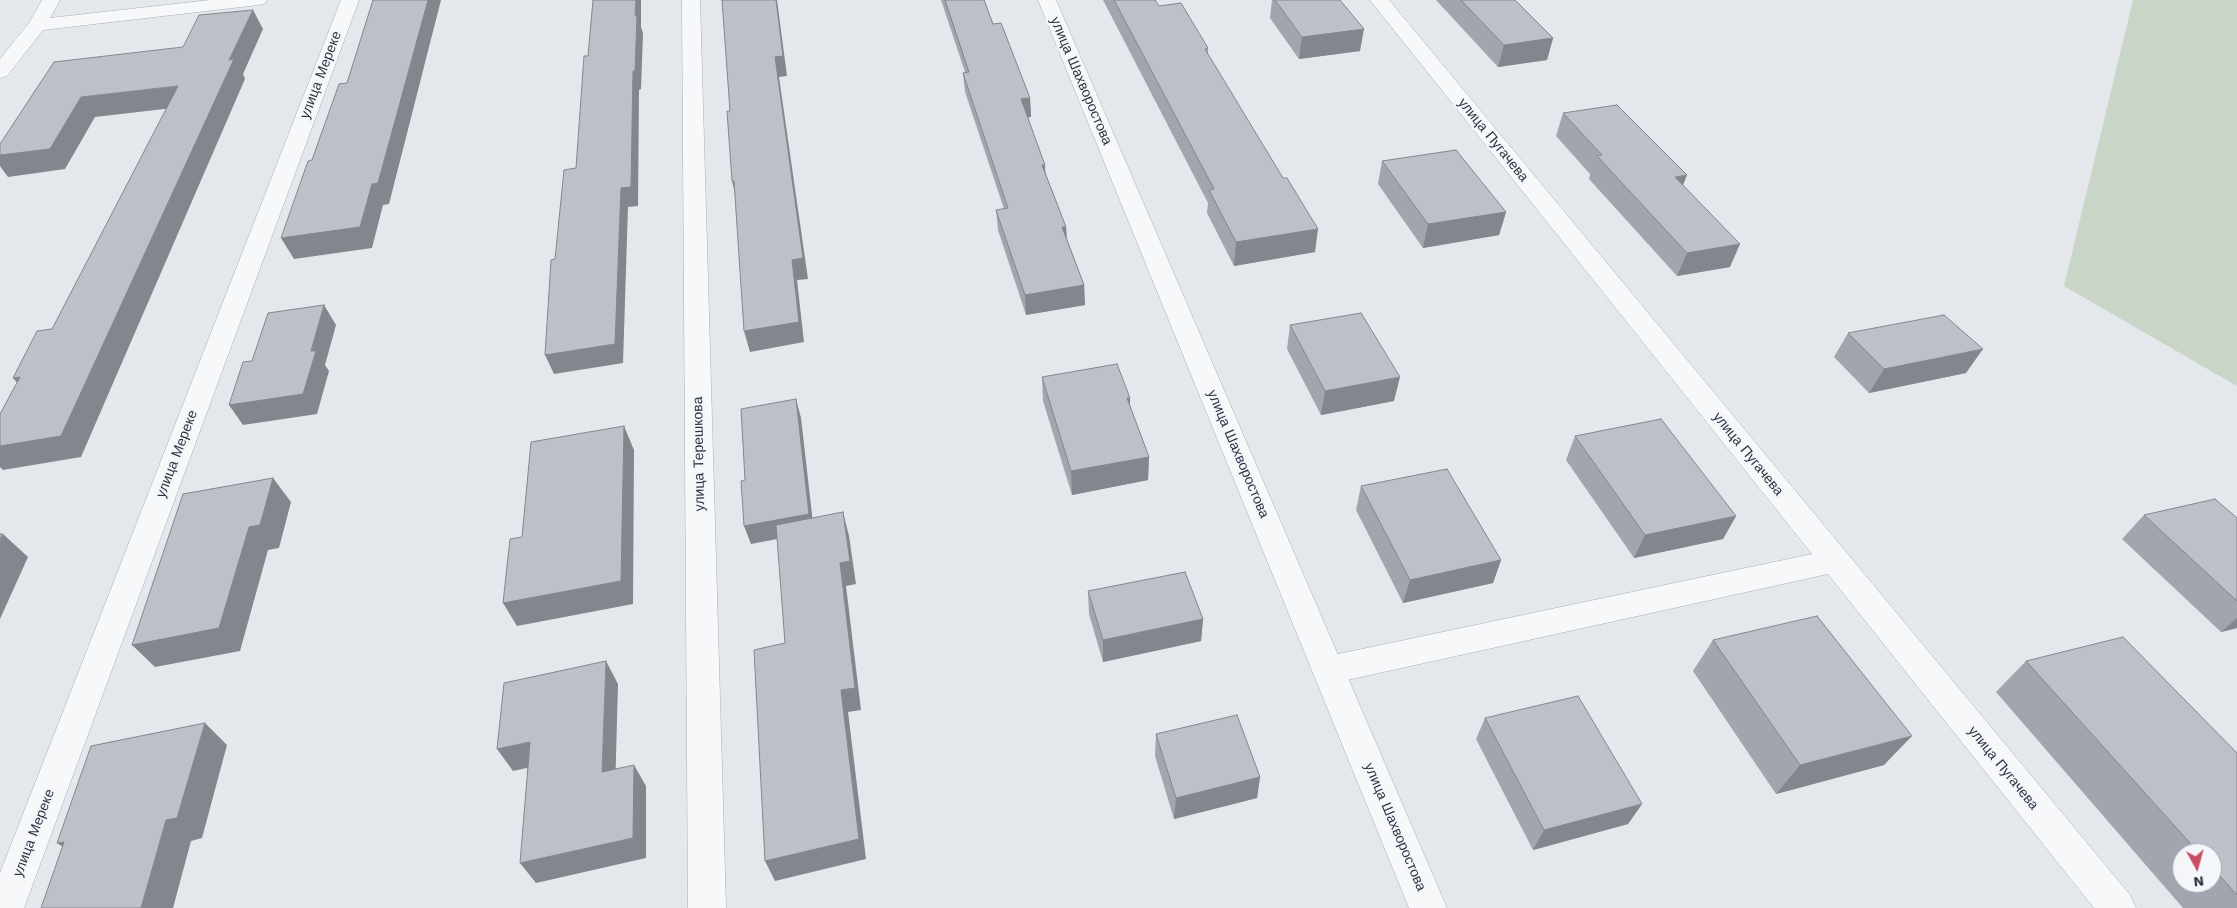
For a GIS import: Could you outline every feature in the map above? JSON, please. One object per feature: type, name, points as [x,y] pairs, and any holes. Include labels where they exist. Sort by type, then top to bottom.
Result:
[{"type":"street","points":[[0,72],[37,25],[51,0]]},
{"type":"street","points":[[37,25],[258,0]]},
{"type":"street","name":"улица Мереке","points":[[5,908],[350,0]]},
{"type":"street","name":"улица Терешкова","points":[[691,0],[708,908]]},
{"type":"street","name":"улица Шахворостова","points":[[1047,0],[1428,908]]},
{"type":"street","name":"улица Пугачева","points":[[1379,0],[2117,908]]},
{"type":"street","points":[[1329,670],[1835,561]]},
{"type":"green space","points":[[2133,0],[2237,0],[2237,386],[2064,286]]},
{"type":"building","points":[[373,0],[428,0],[378,183],[372,184],[360,227],[281,238],[308,161],[312,160],[339,84],[347,83]]},
{"type":"building","points":[[593,0],[636,0],[635,16],[637,15],[635,71],[633,71],[631,187],[621,188],[615,344],[545,355],[551,260],[555,259],[564,170],[576,168],[584,56],[588,56]]},
{"type":"building","points":[[722,0],[776,0],[783,56],[775,57],[803,258],[792,260],[799,322],[744,331],[734,181],[732,181],[727,111],[730,111]]},
{"type":"building","points":[[945,0],[984,0],[993,24],[1001,23],[1030,98],[1021,99],[1045,165],[1042,165],[1066,227],[1062,227],[1084,285],[1025,295],[996,210],[1008,208],[963,73],[969,72]]},
{"type":"building","points":[[1114,0],[1155,0],[1159,6],[1181,3],[1208,48],[1205,49],[1283,178],[1287,178],[1318,229],[1236,242],[1209,190],[1214,189]]},
{"type":"building","points":[[1275,0],[1340,0],[1364,29],[1302,37]]},
{"type":"building","points":[[1461,0],[1515,0],[1553,38],[1504,45]]},
{"type":"building","points":[[253,10],[229,60],[234,59],[61,436],[0,446],[0,414],[20,377],[13,378],[37,331],[52,329],[178,86],[81,97],[50,149],[0,155],[0,144],[54,62],[183,47],[199,15]]},
{"type":"building","points":[[1617,105],[1687,175],[1675,177],[1740,244],[1687,253],[1597,156],[1602,155],[1563,113]]},
{"type":"building","points":[[1456,150],[1506,212],[1428,224],[1382,161]]},
{"type":"building","points":[[324,305],[311,351],[316,351],[303,394],[229,405],[243,362],[252,361],[268,313]]},
{"type":"building","points":[[1361,313],[1400,377],[1325,391],[1290,325]]},
{"type":"building","points":[[1944,315],[1983,349],[1884,369],[1848,333]]},
{"type":"building","points":[[1117,364],[1130,398],[1127,398],[1149,457],[1071,471],[1042,377]]},
{"type":"building","points":[[796,399],[809,514],[744,526],[741,481],[745,480],[741,409]]},
{"type":"building","points":[[1661,419],[1736,516],[1645,535],[1575,436]]},
{"type":"building","points":[[624,426],[621,581],[503,603],[510,539],[522,537],[531,442]]},
{"type":"building","points":[[1447,469],[1501,560],[1410,580],[1361,486]]},
{"type":"building","points":[[273,478],[260,525],[249,527],[219,628],[132,645],[183,494]]},
{"type":"building","points":[[2215,499],[2237,518],[2237,601],[2144,515]]},
{"type":"building","points":[[843,512],[850,561],[840,563],[855,688],[841,690],[859,839],[765,861],[754,650],[785,643],[776,525]]},
{"type":"building","points":[[1185,572],[1203,619],[1103,640],[1088,591]]},
{"type":"building","points":[[1817,616],[1912,736],[1800,765],[1713,640]]},
{"type":"building","points":[[2123,637],[2237,753],[2237,895],[2222,878],[2222,843],[2190,843],[2026,661]]},
{"type":"building","points":[[606,661],[602,772],[634,765],[633,838],[520,863],[530,742],[497,749],[504,683]]},
{"type":"building","points":[[1578,696],[1642,804],[1544,830],[1485,718]]},
{"type":"building","points":[[1237,715],[1260,777],[1176,798],[1156,734]]},
{"type":"building","points":[[205,723],[177,818],[166,820],[141,908],[41,908],[64,842],[57,843],[91,746]]}]
